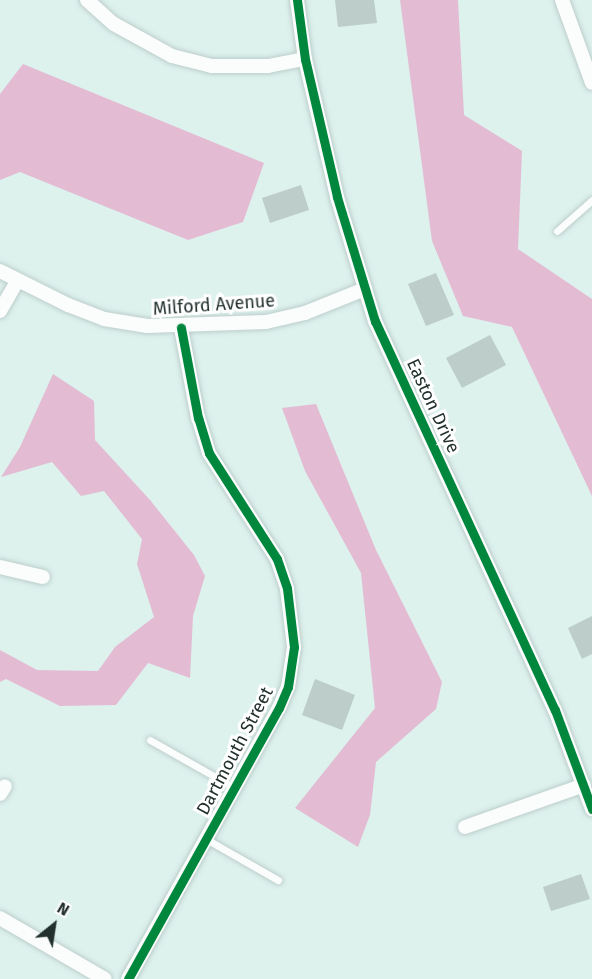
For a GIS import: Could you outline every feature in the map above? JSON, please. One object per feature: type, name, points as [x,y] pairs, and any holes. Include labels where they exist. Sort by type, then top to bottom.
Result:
[{"type":"street","points":[[87,0],[114,24],[172,56],[212,66],[268,66],[304,59]]},
{"type":"street","name":"Easton Drive","points":[[297,0],[304,59],[337,197],[375,321],[555,710],[592,809]]},
{"type":"street","points":[[562,0],[592,83]]},
{"type":"street","name":"Milford Avenue","points":[[0,271],[17,282],[104,318],[181,328],[266,322],[305,313],[365,289]]},
{"type":"street","points":[[0,311],[17,282]]},
{"type":"street","name":"Dartmouth Street","points":[[128,979],[235,788],[288,687],[293,620],[277,559],[209,453],[198,418],[181,328]]},
{"type":"street","points":[[0,567],[43,577]]},
{"type":"street","points":[[465,827],[584,785]]},
{"type":"street","points":[[0,918],[105,979]]},
{"type":"lane","points":[[557,231],[592,200]]},
{"type":"lane","points":[[150,740],[235,788]]},
{"type":"lane","points":[[206,839],[278,880]]},
{"type":"shaded area","points":[[400,0],[458,0],[464,115],[522,151],[518,249],[592,299],[592,496],[512,327],[463,316],[432,241]]},
{"type":"shaded area","points":[[23,64],[264,163],[243,222],[188,240],[20,172],[0,180],[0,94]]},
{"type":"shaded area","points":[[53,374],[94,401],[95,440],[150,500],[194,555],[205,576],[193,616],[190,678],[148,663],[116,705],[60,706],[6,679],[0,682],[0,650],[37,670],[98,671],[115,647],[154,617],[137,564],[142,539],[104,491],[81,496],[52,462],[1,477],[20,447]]},
{"type":"shaded area","points":[[316,404],[376,550],[442,682],[436,709],[376,762],[370,815],[358,847],[295,808],[375,708],[361,573],[305,471],[282,408]]},
{"type":"building","points":[[335,0],[374,0],[377,23],[338,27]]},
{"type":"building","points":[[301,185],[309,210],[270,223],[262,198]]},
{"type":"building","points":[[436,273],[454,315],[426,326],[408,284]]},
{"type":"building","points":[[490,335],[506,365],[462,388],[446,358]]},
{"type":"building","points":[[592,616],[592,654],[582,659],[568,628]]},
{"type":"building","points":[[315,679],[355,695],[342,730],[302,715]]},
{"type":"building","points":[[581,874],[590,899],[551,911],[543,887]]},
{"type":"cycle path","points":[[297,0],[305,59],[337,197],[375,321],[555,710],[592,809]]},
{"type":"cycle path","points":[[128,979],[279,708],[288,687],[294,647],[287,588],[277,559],[209,453],[198,418],[181,328]]}]
